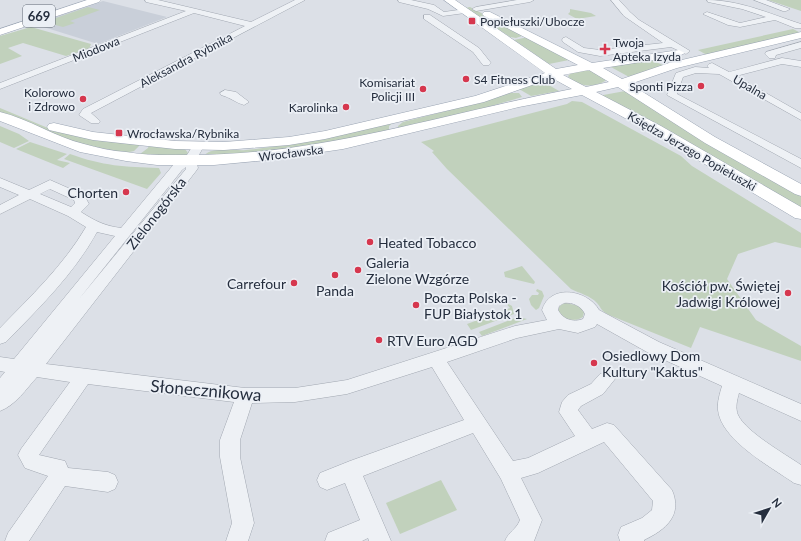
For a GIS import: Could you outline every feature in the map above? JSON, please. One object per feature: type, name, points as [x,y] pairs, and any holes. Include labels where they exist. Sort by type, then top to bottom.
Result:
[{"type":"main road","points":[[0,23],[66,0]]},
{"type":"main road","name":"669","points":[[0,23],[76,0]]},
{"type":"main road","name":"669","points":[[0,30],[89,0]]},
{"type":"main road","points":[[0,30],[96,0]]},
{"type":"main road","points":[[449,0],[475,6],[504,38],[554,73]]},
{"type":"main road","points":[[461,0],[526,34],[591,65]]},
{"type":"main road","name":"Wrocławska","points":[[0,105],[42,122],[75,133],[93,136],[198,146],[245,145],[289,141],[325,135],[479,99],[554,73],[591,65],[657,57],[800,28]]},
{"type":"main road","name":"Wrocławska","points":[[0,116],[80,148],[126,157],[157,160],[250,158],[324,149],[525,102],[621,83],[673,65],[699,59],[800,28]]},
{"type":"main road","points":[[504,38],[519,40],[526,37],[526,34]]},
{"type":"main road","points":[[686,51],[699,59]]},
{"type":"main road","points":[[657,57],[656,59],[661,63],[673,65]]},
{"type":"main road","name":"Księdza Jerzego Popiełuszki","points":[[591,65],[710,140],[801,191]]},
{"type":"main road","name":"Księdza Jerzego Popiełuszki","points":[[554,73],[582,90],[656,129],[801,214]]},
{"type":"main road","points":[[505,90],[516,90],[524,93],[528,98],[525,102]]},
{"type":"main road","points":[[126,157],[142,149],[145,142]]},
{"type":"street","points":[[149,0],[252,25]]},
{"type":"street","name":"Aleksandra Rybnika","points":[[75,133],[95,121],[85,116],[84,114],[87,111],[301,0]]},
{"type":"street","points":[[402,0],[431,7],[444,14],[494,0],[502,4]]},
{"type":"street","points":[[475,6],[530,0]]},
{"type":"street","points":[[615,0],[623,11],[634,19],[686,51]]},
{"type":"street","points":[[711,0],[744,7],[800,28]]},
{"type":"street","points":[[758,0],[786,9]]},
{"type":"street","name":"Miodowa","points":[[0,86],[193,11]]},
{"type":"street","points":[[707,14],[740,25],[775,18]]},
{"type":"street","points":[[427,17],[476,50],[486,63]]},
{"type":"street","points":[[566,40],[581,50],[600,53],[673,44]]},
{"type":"street","points":[[755,58],[801,45]]},
{"type":"street","points":[[769,55],[782,61],[801,64]]},
{"type":"street","name":"Upalna","points":[[699,59],[726,70],[801,117]]},
{"type":"street","points":[[782,61],[740,72],[726,70],[695,70],[679,75],[672,95],[801,164]]},
{"type":"street","points":[[225,93],[232,94],[244,102]]},
{"type":"street","points":[[190,160],[198,146]]},
{"type":"street","name":"Zielonogórska","points":[[0,392],[16,367],[124,232],[178,167],[190,160],[192,168],[190,171],[16,367],[11,394],[0,403]]},
{"type":"street","points":[[0,182],[73,213],[94,226],[104,230],[124,232]]},
{"type":"street","points":[[0,210],[30,195]]},
{"type":"street","points":[[0,338],[61,273],[86,240],[94,226]]},
{"type":"street","points":[[570,297],[583,301],[588,305],[589,320],[577,327],[561,323],[555,319],[550,310],[551,304],[555,300],[570,297]]},
{"type":"street","name":"Słonecznikowa","points":[[515,332],[545,316],[550,310]]},
{"type":"street","points":[[589,320],[801,413]]},
{"type":"street","name":"Słonecznikowa","points":[[16,367],[245,396],[295,395],[346,387],[436,359],[515,332],[561,323]]},
{"type":"street","points":[[436,359],[508,472],[531,520],[526,534],[516,541]]},
{"type":"street","points":[[16,541],[60,476],[58,468],[32,464],[28,460],[28,455],[84,376]]},
{"type":"street","points":[[589,439],[568,412],[568,407],[572,402],[596,390],[606,379]]},
{"type":"street","points":[[732,383],[728,403],[728,414],[736,427],[749,440],[801,476]]},
{"type":"street","points":[[236,541],[242,524],[230,457],[230,440],[245,396]]},
{"type":"street","points":[[327,480],[350,470],[478,423]]},
{"type":"street","points":[[508,472],[531,466],[607,431],[664,497],[664,515],[658,520],[629,535],[633,541]]},
{"type":"street","points":[[336,541],[376,533],[350,470]]},
{"type":"street","points":[[60,476],[108,482]]},
{"type":"shaded area","points":[[103,1],[167,17],[98,44],[34,24]]},
{"type":"green space","points":[[768,0],[801,0],[801,11]]},
{"type":"green space","points":[[88,7],[100,10],[70,21],[75,23],[63,27],[44,22]]},
{"type":"green space","points":[[470,7],[523,35],[516,38],[510,37],[465,8]]},
{"type":"green space","points":[[570,9],[591,13],[596,16],[577,19],[568,14]]},
{"type":"green space","points":[[31,27],[91,44],[89,49],[66,56],[23,43],[8,48],[22,56],[0,64],[0,36]]},
{"type":"green space","points":[[793,29],[801,33],[707,55],[698,50]]},
{"type":"green space","points":[[528,37],[574,59],[549,64],[514,40]]},
{"type":"green space","points":[[655,60],[663,65],[631,78],[609,66]]},
{"type":"green space","points":[[585,70],[592,71],[606,79],[605,81],[596,85],[585,85],[571,80],[568,76],[571,73]]},
{"type":"green space","points":[[540,80],[559,91],[531,96],[519,89]]},
{"type":"green space","points":[[625,91],[801,195],[801,208],[598,96]]},
{"type":"green space","points":[[510,93],[519,93],[522,97],[461,115],[398,130],[398,126],[403,122]]},
{"type":"green space","points":[[572,101],[582,102],[681,156],[692,166],[801,233],[801,248],[775,242],[738,254],[727,279],[756,320],[801,346],[801,361],[700,327],[691,348],[606,314],[592,298],[571,289],[447,169],[432,152],[434,151],[421,142],[567,104]]},
{"type":"green space","points":[[0,108],[48,128],[139,146],[134,151],[125,153],[76,143],[0,112]]},
{"type":"green space","points":[[394,122],[389,126],[389,130],[293,152],[205,155],[218,150],[246,150],[302,142]]},
{"type":"green space","points":[[0,126],[19,134],[29,141],[14,148],[0,142]]},
{"type":"green space","points":[[30,142],[67,154],[57,160],[70,163],[63,168],[16,149]]},
{"type":"green space","points":[[149,145],[185,149],[188,153],[185,156],[156,157],[140,154],[148,148]]},
{"type":"green space","points":[[70,154],[93,161],[114,165],[159,168],[161,173],[147,189],[64,159]]},
{"type":"green space","points":[[522,266],[535,282],[534,284],[505,277],[504,272]]},
{"type":"green space","points":[[537,289],[542,291],[544,296],[539,308],[536,310],[531,305],[529,299],[532,295],[538,295],[539,293],[536,291]]},
{"type":"green space","points":[[505,302],[512,306],[514,314],[471,330],[467,324],[510,308]]},
{"type":"green space","points":[[566,303],[579,306],[584,312],[583,317],[571,320],[562,316],[559,309],[561,305]]},
{"type":"green space","points":[[518,317],[527,319],[482,336],[479,332]]},
{"type":"green space","points":[[441,480],[457,510],[400,534],[386,503]]},
{"type":"place","name":"Popiełuszki/Ubocze","points":[[472,21]]},
{"type":"place","name":"Twoja Apteka Izyda","points":[[605,49]]},
{"type":"place","name":"S4 Fitness Club","points":[[466,79]]},
{"type":"place","name":"Sponti Pizza","points":[[701,86]]},
{"type":"place","name":"Komisariat Policji III","points":[[423,89]]},
{"type":"place","name":"Kolorowo i Zdrowo","points":[[83,99]]},
{"type":"place","name":"Karolinka","points":[[346,107]]},
{"type":"place","name":"Wrocławska/Rybnika","points":[[119,133]]},
{"type":"place","name":"Chorten","points":[[126,192]]},
{"type":"place","name":"Heated Tobacco","points":[[370,242]]},
{"type":"place","name":"Galeria Zielone Wzgórze","points":[[358,270]]},
{"type":"place","name":"Panda","points":[[335,275]]},
{"type":"place","name":"Carrefour","points":[[294,283]]},
{"type":"place","name":"Kościół pw. Świętej Jadwigi Królowej","points":[[788,293]]},
{"type":"place","name":"Poczta Polska - FUP Białystok 1","points":[[416,305]]},
{"type":"place","name":"RTV Euro AGD","points":[[379,340]]},
{"type":"place","name":"Osiedlowy Dom Kultury \"Kaktus\"","points":[[594,363]]}]
